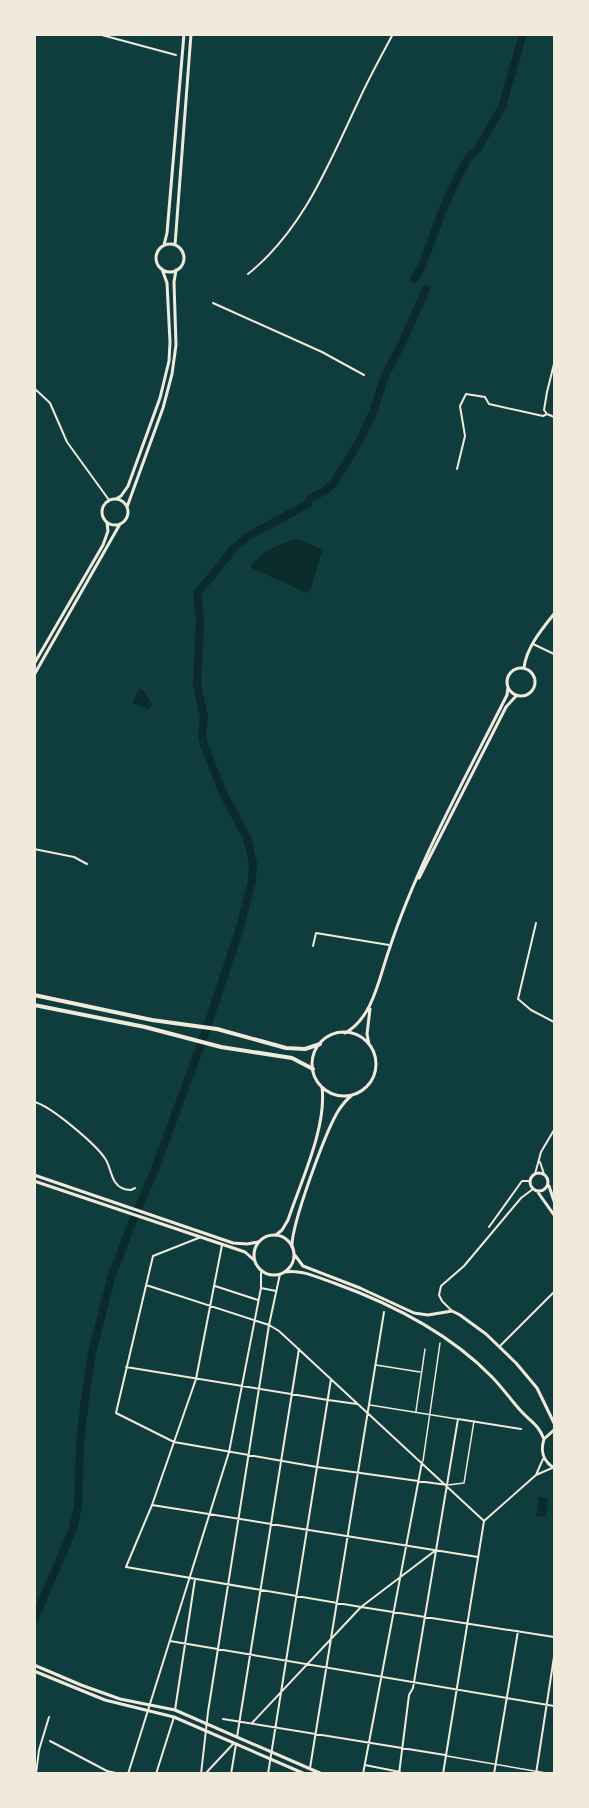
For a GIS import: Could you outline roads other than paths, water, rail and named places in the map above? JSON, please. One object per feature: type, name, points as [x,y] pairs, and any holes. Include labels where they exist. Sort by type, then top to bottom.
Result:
[{"type":"highway","points":[[34,995],[169,1022],[217,1029],[296,1049],[320,1044]]},
{"type":"highway","points":[[34,1005],[166,1033],[214,1046],[292,1058],[313,1069]]},
{"type":"main road","points":[[34,664],[103,545],[108,531],[102,512],[104,505],[109,500],[122,496],[128,486],[160,398],[169,361],[167,283],[156,257],[158,250],[164,245],[167,232],[184,34]]},
{"type":"main road","points":[[175,245],[191,34]]},
{"type":"main road","points":[[162,269],[170,272],[176,270],[182,265],[184,257],[181,249],[175,245],[164,245]]},
{"type":"main road","points":[[34,675],[120,525],[128,515],[127,507],[163,408],[172,374],[176,345],[174,282],[176,270]]},
{"type":"main road","points":[[116,499],[127,507]]},
{"type":"main road","points":[[107,523],[120,525]]},
{"type":"main road","points":[[524,668],[525,660],[533,644],[555,614]]},
{"type":"main road","points":[[34,1175],[233,1243],[258,1242],[282,1230],[288,1220],[318,1131],[323,1106],[322,1087],[313,1069],[315,1052],[320,1044],[331,1035],[345,1033],[356,1027],[370,1004],[400,917],[507,695],[507,679],[517,668],[524,668],[533,675],[535,684],[530,693],[517,695],[508,687]]},
{"type":"main road","points":[[411,893],[506,706],[517,695]]},
{"type":"main road","points":[[370,1004],[367,1034],[376,1060],[374,1074],[365,1089],[352,1095],[338,1110],[327,1133],[294,1230],[292,1247],[294,1254],[303,1266],[353,1284],[414,1313],[424,1315],[452,1311],[472,1322],[500,1347],[537,1388],[555,1423]]},
{"type":"main road","points":[[345,1033],[358,1036],[369,1045]]},
{"type":"main road","points":[[322,1087],[336,1095],[352,1095]]},
{"type":"main road","points":[[555,1201],[548,1179],[544,1174],[535,1174],[530,1181],[555,1215]]},
{"type":"main road","points":[[34,1180],[247,1253],[261,1270],[270,1275],[301,1272],[350,1289],[436,1331],[459,1347],[490,1375],[522,1413],[535,1422],[544,1439],[542,1452],[544,1458],[554,1468]]},
{"type":"main road","points":[[535,1190],[545,1189],[548,1184]]},
{"type":"main road","points":[[276,1235],[285,1239],[292,1247]]},
{"type":"main road","points":[[254,1260],[254,1251],[258,1242]]},
{"type":"main road","points":[[285,1272],[291,1265],[294,1254]]},
{"type":"main road","points":[[544,1439],[555,1430]]},
{"type":"main road","points":[[34,1665],[120,1699],[176,1710],[271,1753],[322,1773]]},
{"type":"main road","points":[[34,1671],[79,1691],[120,1705],[174,1717],[305,1773]]},
{"type":"street","points":[[98,34],[176,55]]},
{"type":"street","points":[[248,274],[279,244],[315,191],[338,148],[359,98],[393,34]]},
{"type":"street","points":[[213,303],[322,352],[364,375]]},
{"type":"street","points":[[547,414],[544,411],[545,403],[555,364]]},
{"type":"street","points":[[34,388],[50,403],[67,442],[109,500]]},
{"type":"street","points":[[457,469],[465,435],[460,406],[466,394],[485,397],[489,404],[555,417]]},
{"type":"street","points":[[533,644],[555,654]]},
{"type":"street","points":[[34,849],[74,857],[87,864]]},
{"type":"street","points":[[536,923],[518,999],[531,1010],[555,1022]]},
{"type":"street","points":[[313,945],[316,933],[390,945]]},
{"type":"street","points":[[34,1102],[51,1109],[99,1151],[106,1160],[114,1181],[122,1189],[135,1188]]},
{"type":"street","points":[[535,1174],[545,1146],[555,1130]]},
{"type":"street","points":[[539,1160],[544,1174]]},
{"type":"street","points":[[489,1227],[522,1181],[530,1181]]},
{"type":"street","points":[[452,1311],[442,1301],[439,1290],[441,1286],[461,1269],[521,1198],[535,1190]]},
{"type":"street","points":[[201,1237],[153,1256],[116,1413],[174,1442],[317,1467],[447,1485],[464,1483],[474,1421]]},
{"type":"street","points":[[222,1245],[196,1378],[152,1505],[126,1567],[555,1637]]},
{"type":"street","points":[[128,1773],[229,1452],[259,1300],[261,1270]]},
{"type":"street","points":[[203,1773],[206,1723],[269,1325],[280,1274]]},
{"type":"street","points":[[146,1285],[269,1325],[299,1349],[484,1521]]},
{"type":"street","points":[[215,1286],[259,1300]]},
{"type":"street","points":[[261,1288],[276,1291]]},
{"type":"street","points":[[500,1347],[555,1292]]},
{"type":"street","points":[[310,1769],[384,1311]]},
{"type":"street","points":[[363,1773],[422,1462],[440,1343]]},
{"type":"street","points":[[237,1737],[299,1349]]},
{"type":"street","points":[[415,1412],[425,1349]]},
{"type":"street","points":[[376,1365],[421,1372]]},
{"type":"street","points":[[126,1367],[357,1404]]},
{"type":"street","points":[[268,1773],[331,1379]]},
{"type":"street","points":[[369,1404],[520,1429]]},
{"type":"street","points":[[364,1765],[400,1773],[409,1695],[414,1682],[458,1419]]},
{"type":"street","points":[[536,1475],[544,1458]]},
{"type":"street","points":[[443,1773],[484,1521],[536,1475],[554,1468]]},
{"type":"street","points":[[152,1505],[478,1557]]},
{"type":"street","points":[[252,1723],[361,1607],[436,1550]]},
{"type":"street","points":[[176,1710],[195,1580]]},
{"type":"street","points":[[494,1773],[519,1631]]},
{"type":"street","points":[[170,1641],[555,1706]]},
{"type":"street","points":[[536,1772],[555,1657]]},
{"type":"street","points":[[36,1773],[39,1750],[49,1717]]},
{"type":"street","points":[[156,1773],[174,1717]]},
{"type":"street","points":[[223,1719],[552,1773]]},
{"type":"street","points":[[50,1741],[107,1771],[120,1773]]},
{"type":"street","points":[[203,1773],[235,1743]]},
{"type":"street","points":[[231,1773],[235,1743]]},
{"type":"water","points":[[298,539],[322,551],[310,591],[307,593],[251,566],[272,548]]},
{"type":"water","points":[[139,689],[142,689],[152,704],[149,709],[133,703]]},
{"type":"water","points":[[539,1497],[548,1499],[546,1517],[536,1516]]},
{"type":"waterway","points":[[414,279],[421,268],[457,179],[468,158],[477,150],[502,107],[523,34]]},
{"type":"waterway","points":[[34,1620],[73,1529],[78,1506],[80,1444],[85,1399],[92,1353],[111,1278],[154,1172],[205,1033],[239,931],[252,881],[253,863],[247,838],[222,791],[202,735],[204,717],[197,685],[200,621],[197,594],[234,548],[250,535],[308,504],[310,498],[325,491],[333,484],[360,440],[374,410],[384,378],[426,289]]}]
